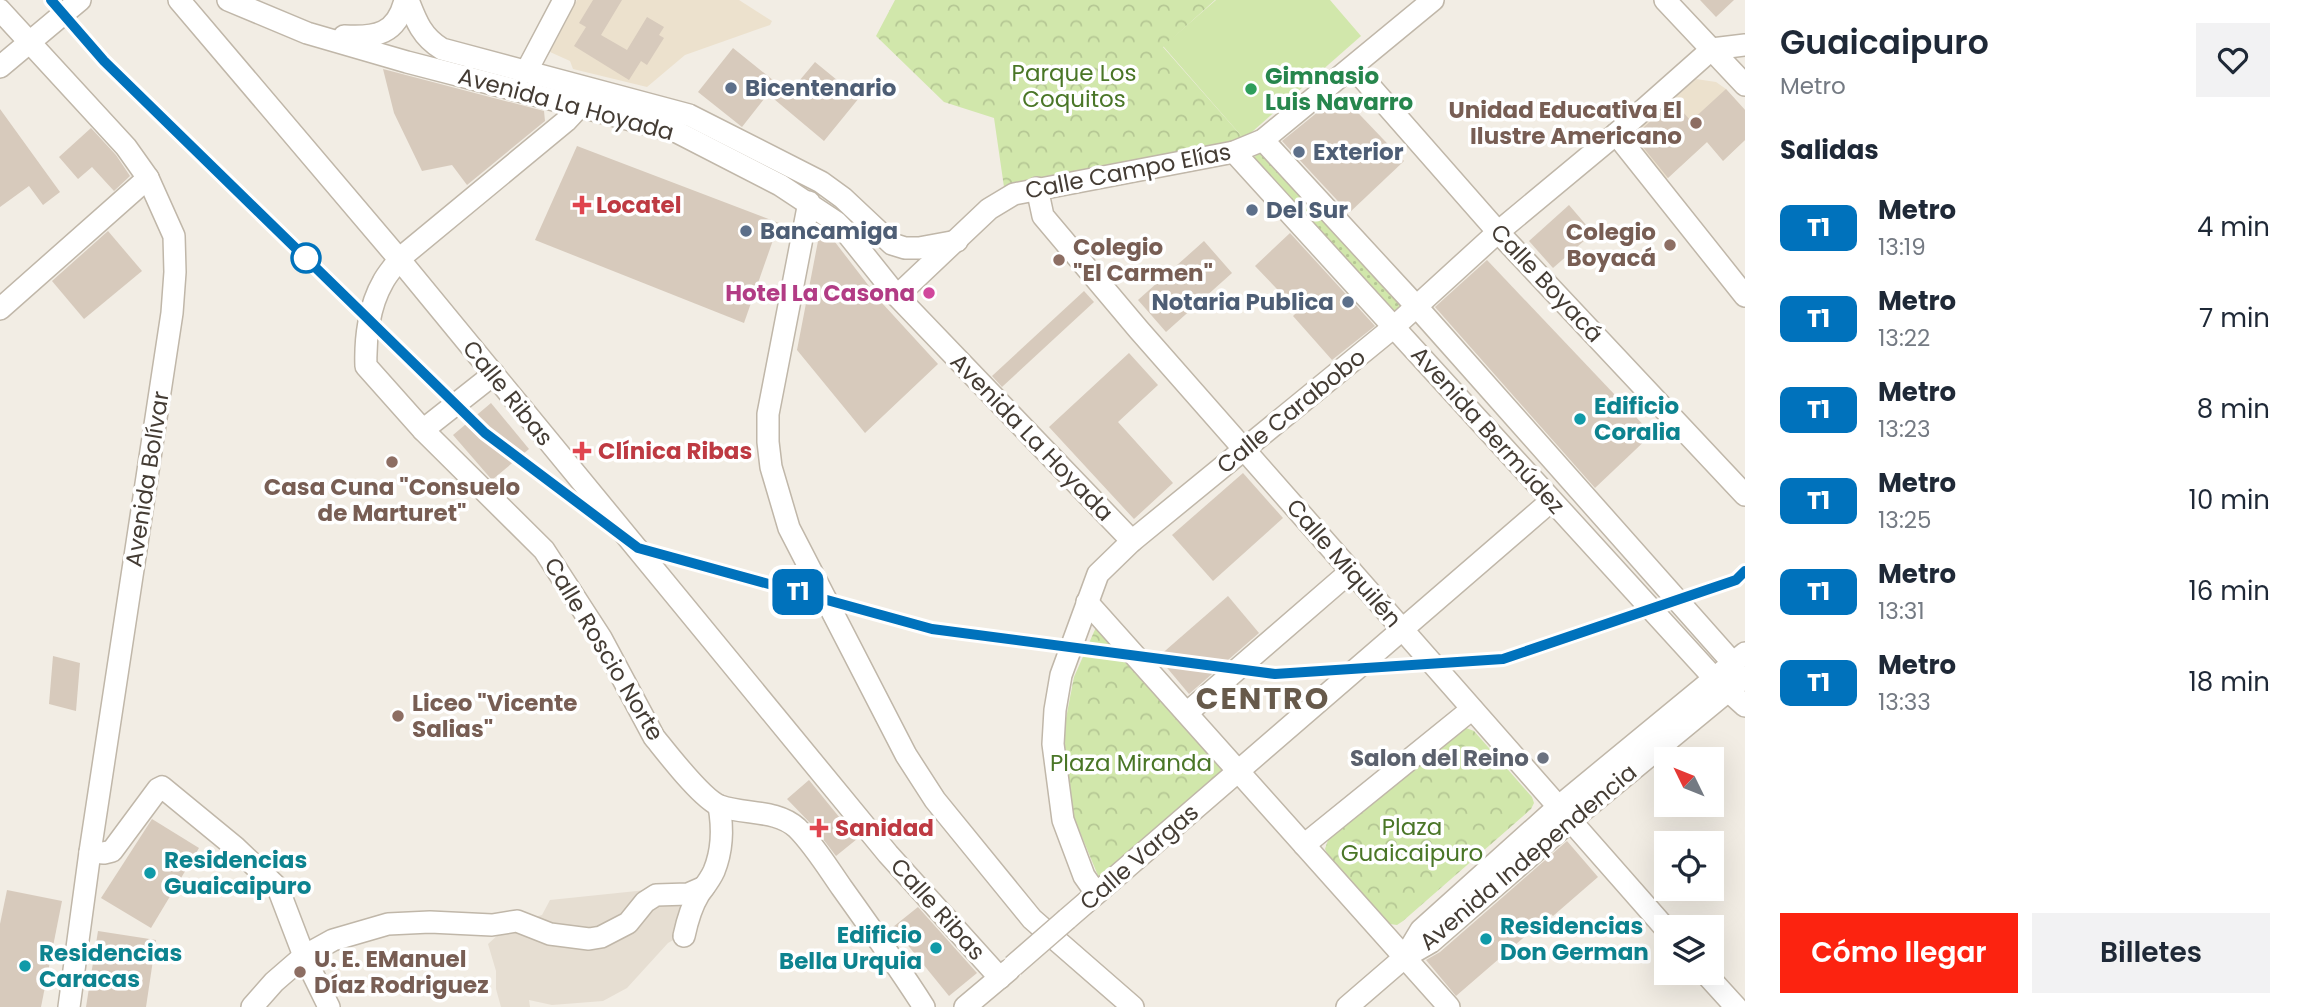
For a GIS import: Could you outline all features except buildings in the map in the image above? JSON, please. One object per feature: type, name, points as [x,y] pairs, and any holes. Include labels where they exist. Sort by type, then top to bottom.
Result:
[{"type":"street","points":[[0,67],[80,0]]},
{"type":"street","name":"Calle Ribas","points":[[179,0],[399,259],[888,854],[1007,972]]},
{"type":"street","name":"Avenida La Hoyada","points":[[228,0],[307,33],[677,132],[809,202],[845,231],[897,296],[1132,541]]},
{"type":"street","points":[[307,33],[355,36],[382,33],[397,21],[406,0]]},
{"type":"street","name":"Avenida La Hoyada","points":[[406,0],[417,26],[442,49],[690,115],[821,182],[843,198],[892,244],[919,248],[957,241]]},
{"type":"street","points":[[526,72],[564,0]]},
{"type":"street","name":"Calle Campo Elías","points":[[897,296],[996,204],[1014,194],[1234,152],[1263,141],[1433,0]]},
{"type":"street","points":[[1665,0],[1745,85]]},
{"type":"street","name":"Avenida Bolívar","points":[[0,10],[126,147],[148,178],[174,236],[176,272],[170,327],[69,1007]]},
{"type":"street","points":[[1712,49],[1745,45]]},
{"type":"street","name":"Calle Carabobo","points":[[1097,893],[1084,876],[1064,823],[1053,744],[1061,675],[1098,574],[1132,541],[1395,326],[1498,232],[1616,134],[1712,49]]},
{"type":"street","name":"Calle Boyacá","points":[[1353,67],[1498,232],[1745,495]]},
{"type":"street","points":[[399,259],[566,121],[579,107]]},
{"type":"street","points":[[1616,134],[1745,296]]},
{"type":"street","name":"Avenida Bermúdez","points":[[1263,141],[1417,307],[1733,672],[1745,706]]},
{"type":"street","name":"Avenida Bermúdez","points":[[1234,152],[1395,326],[1551,501],[1733,672]]},
{"type":"street","points":[[0,309],[148,178]]},
{"type":"street","name":"Calle Miquilén","points":[[1037,188],[1043,216],[1139,330],[1654,916]]},
{"type":"street","points":[[809,202],[768,414],[771,467],[789,528],[906,755],[935,800],[1032,919],[1133,1007]]},
{"type":"street","name":"Calle Roscio Norte","points":[[399,259],[382,284],[376,300],[367,339],[366,366],[423,430],[544,550],[601,638],[654,737],[701,790],[719,806]]},
{"type":"street","points":[[423,430],[494,374]]},
{"type":"street","name":"Calle Vargas","points":[[1007,972],[1551,501]]},
{"type":"street","points":[[1188,712],[1351,571]]},
{"type":"street","points":[[1087,602],[1188,712],[1448,1007]]},
{"type":"street","name":"Avenida Independencia","points":[[1347,1007],[1405,957],[1421,930],[1733,672]]},
{"type":"street","points":[[1304,845],[1472,709]]},
{"type":"street","points":[[90,852],[104,853],[112,850],[158,789],[162,788],[235,846],[278,888],[304,956],[329,1007]]},
{"type":"street","points":[[684,936],[685,925],[698,896],[714,871],[722,843],[719,806],[763,814],[796,827],[833,875],[924,1007]]},
{"type":"street","points":[[252,1007],[274,982],[304,956],[333,940],[388,924],[430,922],[492,925],[517,921],[550,934],[589,939],[601,937],[628,923],[645,902],[656,895],[688,894],[705,887]]},
{"type":"street","points":[[965,1007],[1007,972]]},
{"type":"street","points":[[1716,985],[1736,1007]]},
{"type":"shaded area","points":[[577,0],[739,0],[772,21],[770,25],[685,55],[647,87],[573,69],[570,61],[550,52]]},
{"type":"shaded area","name":"Unidad Educativa El Ilustre Americano","points":[[1696,79],[1716,82],[1745,110],[1745,140],[1723,160],[1707,142],[1664,181],[1631,143],[1632,135]]},
{"type":"shaded area","points":[[685,886],[679,937],[668,943],[627,988],[603,1001],[552,1005],[529,1000],[530,1007],[501,1007],[496,989],[496,971],[488,944],[510,924],[542,915],[550,900]]},
{"type":"green space","name":"Parque Los Coquitos","points":[[895,0],[1215,0],[1163,47],[1244,139],[1004,187],[994,118],[944,102],[876,36]]},
{"type":"green space","name":"Gimnasio Luis Navarro","points":[[1216,0],[1330,0],[1361,36],[1244,139],[1163,46]]},
{"type":"green space","points":[[1262,150],[1402,305],[1392,315],[1251,160]]},
{"type":"green space","name":"Plaza Miranda","points":[[1097,625],[1224,771],[1099,878],[1072,813],[1062,739],[1074,677]]},
{"type":"green space","name":"Plaza Guaicaipuro","points":[[1461,726],[1474,731],[1532,797],[1534,803],[1531,809],[1403,921],[1397,925],[1390,924],[1328,855],[1325,849],[1329,837]]},
{"type":"metro line","name":"T1","points":[[51,0],[104,61],[485,433],[638,548],[932,629],[1275,674],[1503,659],[1736,580],[1745,571]]},
{"type":"place","name":"Bicentenario","points":[[731,88]]},
{"type":"place","name":"Gimnasio Luis Navarro","points":[[1251,89]]},
{"type":"place","name":"Unidad Educativa El Ilustre Americano","points":[[1696,123]]},
{"type":"place","name":"Exterior","points":[[1299,152]]},
{"type":"place","name":"Locatel","points":[[582,205]]},
{"type":"place","name":"Del Sur","points":[[1252,210]]},
{"type":"place","name":"Bancamiga","points":[[746,231]]},
{"type":"place","name":"Colegio Boyacá","points":[[1670,245]]},
{"type":"place","name":"Colegio \"El Carmen\"","points":[[1059,260]]},
{"type":"place","name":"Hotel La Casona","points":[[929,293]]},
{"type":"place","name":"Notaria Publica","points":[[1348,302]]},
{"type":"place","name":"Edificio Coralia","points":[[1580,419]]},
{"type":"place","name":"Clínica Ribas","points":[[582,451]]},
{"type":"place","name":"Casa Cuna \"Consuelo de Marturet\"","points":[[392,462]]},
{"type":"place","name":"Liceo \"Vicente Salias\"","points":[[398,716]]},
{"type":"place","name":"Salon del Reino","points":[[1543,758]]},
{"type":"place","name":"Sanidad","points":[[819,828]]},
{"type":"place","name":"Residencias Guaicaipuro","points":[[150,873]]},
{"type":"place","name":"Residencias Don German","points":[[1486,939]]},
{"type":"place","name":"Edificio Bella Urquia","points":[[936,948]]},
{"type":"place","name":"Residencias Caracas","points":[[25,966]]},
{"type":"place","name":"U. E. EManuel Díaz Rodriguez","points":[[300,972]]},
{"type":"district","name":"CENTRO","points":[[1263,699]]}]
